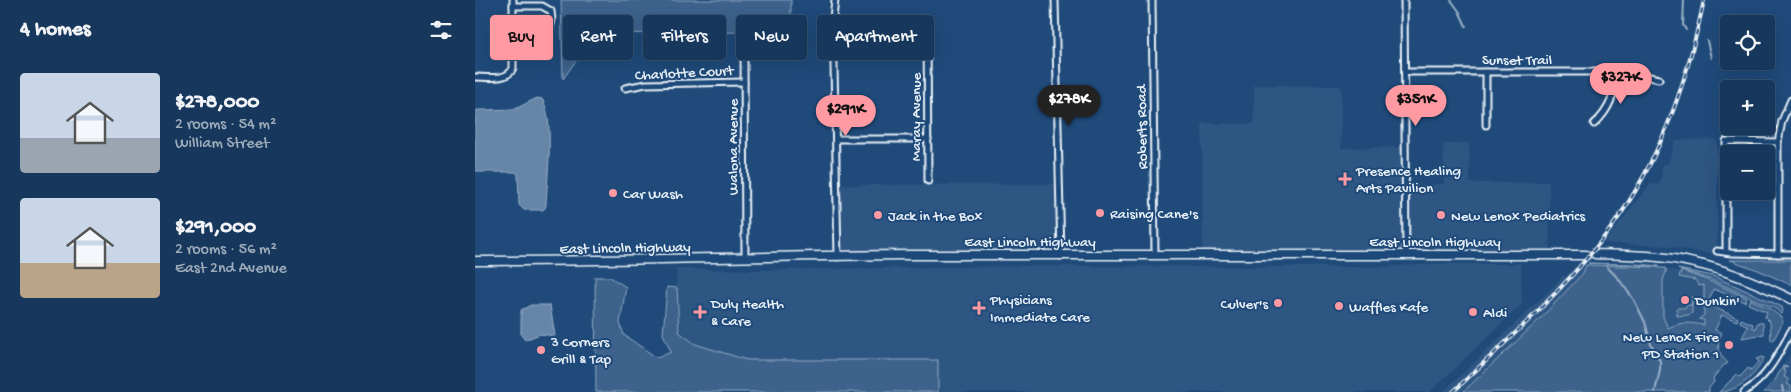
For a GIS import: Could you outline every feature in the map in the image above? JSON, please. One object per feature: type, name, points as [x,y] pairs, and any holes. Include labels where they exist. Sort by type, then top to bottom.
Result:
[{"type":"main road","name":"East Lincoln Highway","points":[[475,261],[567,262],[838,256],[1155,254],[1586,255]]},
{"type":"main road","points":[[1595,254],[1647,256],[1696,263],[1728,272],[1765,286],[1791,299]]},
{"type":"street","points":[[835,0],[833,18],[838,256]]},
{"type":"street","points":[[1055,0],[1061,256]]},
{"type":"street","name":"Roberts Road","points":[[1152,0],[1155,254]]},
{"type":"street","points":[[1404,0],[1406,254]]},
{"type":"street","points":[[513,3],[545,7],[551,11],[552,15]]},
{"type":"street","points":[[475,77],[507,76],[513,68],[513,60]]},
{"type":"street","name":"Walona Avenue","points":[[743,60],[745,258]]},
{"type":"street","name":"Maray Avenue","points":[[927,60],[928,181]]},
{"type":"street","name":"Sunset Trail","points":[[1405,72],[1616,72],[1632,73],[1659,79]]},
{"type":"street","points":[[1486,72],[1486,125]]},
{"type":"street","points":[[1594,124],[1602,117],[1613,99],[1616,72]]},
{"type":"street","name":"Charlotte Court","points":[[625,88],[646,84],[744,82]]},
{"type":"street","points":[[1778,254],[1778,142],[1782,121],[1791,100]]},
{"type":"street","points":[[836,139],[928,139]]},
{"type":"street","points":[[1726,145],[1726,142],[1778,142]]},
{"type":"street","points":[[1726,252],[1727,200]]},
{"type":"street","points":[[1717,251],[1791,254]]},
{"type":"street","points":[[1744,392],[1756,385],[1765,376],[1791,331]]},
{"type":"shaded area","points":[[561,0],[791,0],[791,15],[736,15],[736,32],[726,32],[726,15],[643,15],[643,33],[633,33],[633,15],[563,15],[563,60],[577,60],[563,79]]},
{"type":"shaded area","points":[[1254,85],[1341,86],[1341,148],[1404,147],[1405,185],[1444,184],[1443,144],[1469,143],[1470,183],[1549,182],[1550,253],[1203,253],[1202,123],[1254,124]]},
{"type":"shaded area","points":[[537,98],[542,99],[548,120],[549,149],[546,205],[543,210],[524,210],[519,205],[518,174],[515,172],[480,172],[475,170],[475,114],[477,110],[515,109]]},
{"type":"shaded area","points":[[1717,139],[1717,248],[1715,255],[1666,246],[1604,243],[1650,184],[1660,184],[1663,164],[1668,164],[1675,140]]},
{"type":"shaded area","points":[[1059,184],[1059,253],[843,251],[841,185]]},
{"type":"shaded area","points":[[1730,260],[1791,260],[1791,285],[1758,270]]},
{"type":"shaded area","points":[[1588,263],[1641,264],[1659,267],[1638,265]]},
{"type":"shaded area","points":[[1436,264],[1521,264],[1522,304],[1430,392],[938,392],[937,360],[747,360],[695,344],[679,332],[676,269],[762,270],[1018,266],[1378,267]]},
{"type":"shaded area","points":[[1586,265],[1666,268],[1663,280],[1663,317],[1668,328],[1686,323],[1704,325],[1704,320],[1699,319],[1704,315],[1704,285],[1699,286],[1695,280],[1679,277],[1681,271],[1707,280],[1747,298],[1745,302],[1714,289],[1707,304],[1738,318],[1737,321],[1722,315],[1715,330],[1722,333],[1719,349],[1728,363],[1713,378],[1714,382],[1709,388],[1709,392],[1463,392],[1541,318],[1583,273]]},
{"type":"shaded area","points":[[1574,267],[1584,268],[1583,272],[1541,318],[1463,392],[1443,392],[1553,287],[1563,275],[1566,277]]},
{"type":"shaded area","points":[[1661,268],[1685,272],[1705,280],[1706,329],[1662,330]]},
{"type":"shaded area","points":[[1678,269],[1713,276],[1782,307],[1783,311],[1781,314],[1776,309],[1709,279]]},
{"type":"shaded area","points":[[595,277],[610,277],[626,287],[620,323],[624,335],[657,358],[671,352],[663,334],[667,287],[677,288],[679,332],[695,344],[747,360],[938,360],[938,392],[596,392]]},
{"type":"shaded area","points":[[1750,299],[1772,310],[1782,318],[1783,322],[1773,341],[1771,340],[1770,322],[1765,317],[1767,312],[1748,304]]},
{"type":"shaded area","points":[[531,305],[550,305],[555,336],[540,334],[525,340],[521,335],[521,310]]},
{"type":"shaded area","points":[[1686,305],[1692,305],[1692,313],[1677,316],[1677,308],[1686,308]]},
{"type":"shaded area","points":[[1741,319],[1753,324],[1752,327],[1755,329],[1758,322],[1763,323],[1764,334],[1742,338],[1748,326],[1740,322]]},
{"type":"shaded area","points":[[1791,351],[1791,387],[1777,376]]},
{"type":"shaded area","points":[[1764,358],[1757,370],[1746,381],[1733,389],[1719,392],[1737,374],[1740,377],[1748,368],[1751,370],[1759,361],[1756,359]]},
{"type":"shaded area","points":[[1783,366],[1788,367],[1784,367],[1783,370],[1786,371],[1784,377],[1789,380],[1787,384],[1791,386],[1791,392],[1764,392],[1775,380]]},
{"type":"waterway","points":[[1451,0],[1466,26]]},
{"type":"waterway","points":[[1684,0],[1683,25],[1686,30]]},
{"type":"waterway","points":[[1707,41],[1711,58]]},
{"type":"waterway","points":[[1607,267],[1618,278],[1634,300],[1645,322],[1651,344],[1660,361],[1655,392]]},
{"type":"waterway","points":[[1782,386],[1783,392]]},
{"type":"railway","points":[[1453,392],[1530,319],[1584,262],[1621,214],[1638,186],[1667,127],[1688,65],[1704,0]]},
{"type":"place","name":"Presence Healing Arts Pavilion","points":[[1345,179]]},
{"type":"place","name":"Car Wash","points":[[613,193]]},
{"type":"place","name":"Raising Cane's","points":[[1100,213]]},
{"type":"place","name":"Jack in the Box","points":[[878,215]]},
{"type":"place","name":"New Lenox Pediatrics","points":[[1441,215]]},
{"type":"place","name":"Dunkin'","points":[[1685,300]]},
{"type":"place","name":"Culver's","points":[[1278,303]]},
{"type":"place","name":"Waffles Kafe","points":[[1339,306]]},
{"type":"place","name":"Physicians Immediate Care","points":[[979,308]]},
{"type":"place","name":"Duly Health & Care","points":[[700,312]]},
{"type":"place","name":"Aldi","points":[[1473,312]]},
{"type":"place","name":"New Lenox Fire PD Station 1","points":[[1729,345]]},
{"type":"place","name":"3 Corners Grill & Tap","points":[[541,350]]}]
